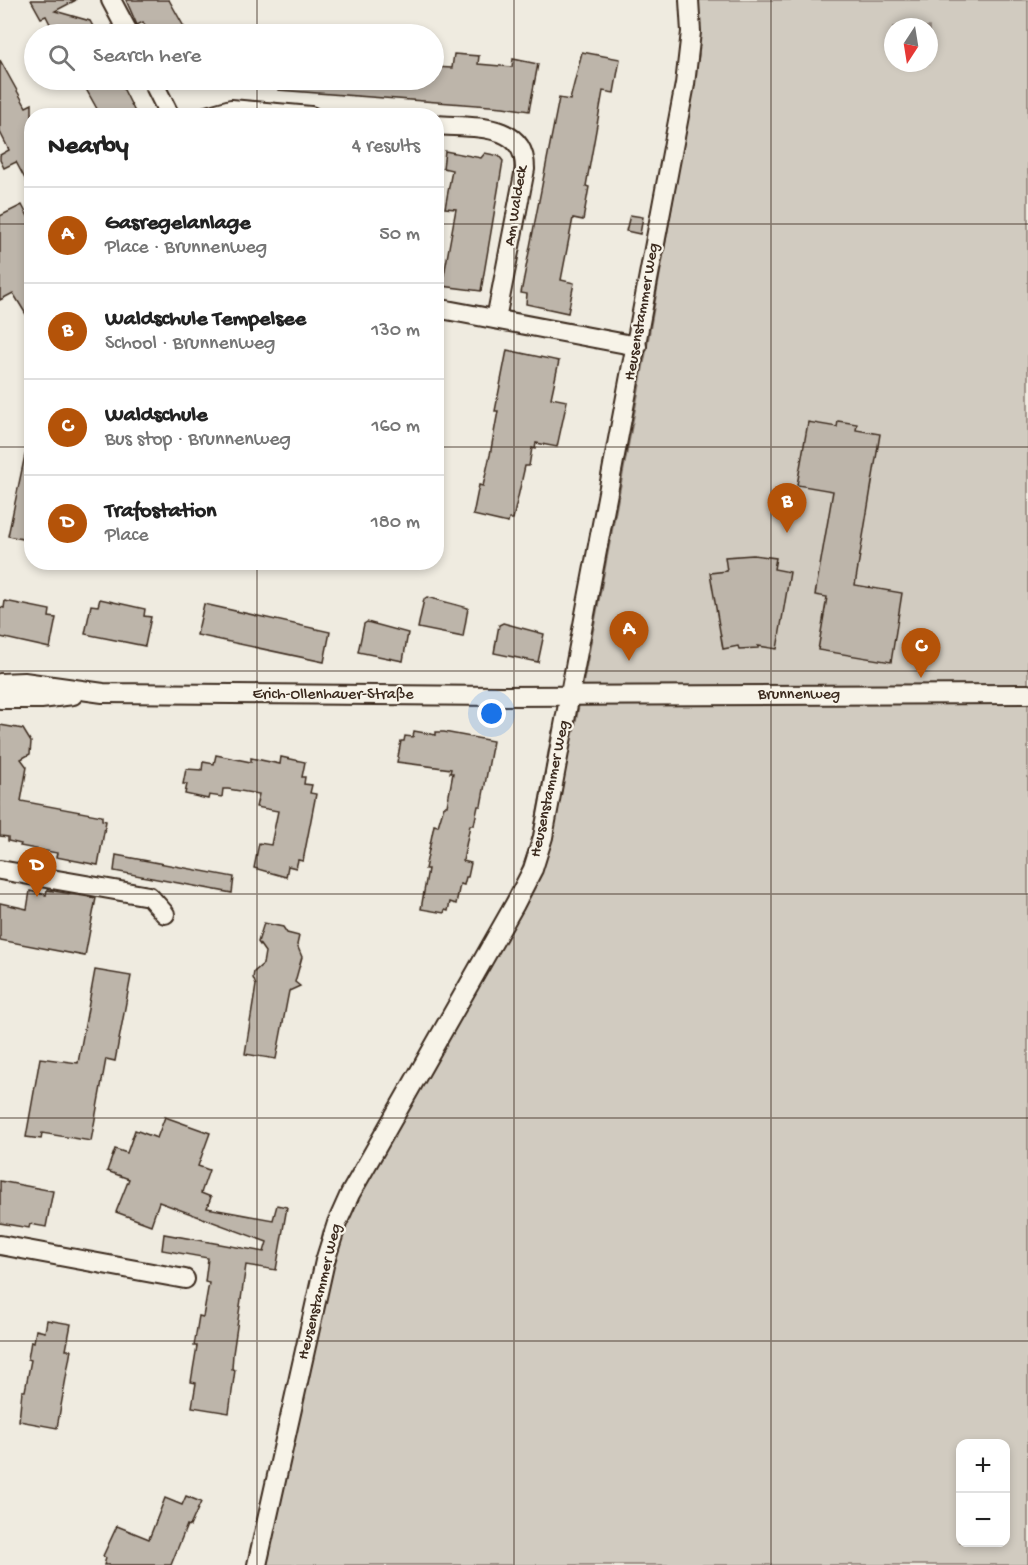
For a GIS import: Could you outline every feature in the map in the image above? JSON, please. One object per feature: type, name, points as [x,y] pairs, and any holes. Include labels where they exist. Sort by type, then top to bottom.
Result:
[{"type":"street","points":[[111,0],[124,24]]},
{"type":"street","name":"Heusenstammer Weg","points":[[257,1565],[325,1261],[337,1223],[350,1194],[533,869],[548,813],[688,65],[691,32],[689,0]]},
{"type":"street","points":[[157,90],[166,108]]},
{"type":"street","name":"Am Waldeck","points":[[444,126],[497,130],[507,133],[518,142],[523,151],[525,169],[496,319]]},
{"type":"street","points":[[444,309],[637,346]]},
{"type":"street","name":"Erich-Ollenhauer-Straße","points":[[0,683],[24,682],[95,693]]},
{"type":"street","name":"Erich-Ollenhauer-Straße","points":[[0,699],[41,699],[95,693],[570,696]]},
{"type":"street","name":"Brunnenweg","points":[[570,696],[1028,694]]},
{"type":"street","points":[[0,870],[150,896],[165,914]]},
{"type":"street","points":[[0,1245],[184,1279]]},
{"type":"shaded area","points":[[697,0],[1028,0],[1028,1565],[249,1565],[323,1231],[516,885],[532,840],[552,731],[574,732],[647,347],[699,55]]},
{"type":"building","points":[[31,0],[76,0],[55,11],[90,21],[92,24],[50,24],[46,16],[41,18]]},
{"type":"building","points":[[126,0],[169,0],[182,24],[144,24],[143,22],[137,24]]},
{"type":"building","points":[[582,52],[620,59],[614,93],[603,91],[586,186],[589,187],[583,220],[573,218],[561,280],[574,283],[568,313],[526,304],[527,294],[521,293],[559,98],[570,100]]},
{"type":"building","points":[[454,54],[479,56],[478,64],[512,67],[513,59],[538,64],[529,111],[503,107],[278,90],[444,90],[444,68],[452,68]]},
{"type":"building","points":[[0,60],[26,107],[32,104],[32,108],[24,108],[24,177],[16,162],[4,168],[0,155],[9,150],[0,132]]},
{"type":"building","points":[[87,90],[124,90],[133,108],[97,108]]},
{"type":"building","points":[[445,151],[481,158],[485,153],[499,156],[503,161],[481,291],[444,286],[456,209],[445,208],[452,170],[444,168]]},
{"type":"building","points":[[22,205],[24,209],[24,311],[13,293],[0,300],[0,216]]},
{"type":"building","points":[[630,215],[643,217],[640,234],[626,231]]},
{"type":"building","points":[[507,350],[559,361],[551,398],[567,401],[557,447],[536,443],[535,449],[532,448],[529,466],[525,466],[513,519],[509,519],[508,523],[473,515],[479,485],[483,486],[490,455],[498,411],[495,411]]},
{"type":"building","points":[[838,421],[857,424],[856,430],[880,434],[855,585],[902,593],[891,662],[818,650],[827,597],[815,595],[833,491],[797,485],[808,422],[837,427]]},
{"type":"building","points":[[24,460],[24,539],[8,536]]},
{"type":"building","points":[[753,555],[776,558],[774,569],[790,572],[777,649],[758,646],[758,648],[739,649],[738,646],[723,649],[710,573],[727,571],[725,557]]},
{"type":"building","points":[[427,597],[468,608],[463,637],[418,628],[424,599]]},
{"type":"building","points":[[100,599],[145,609],[144,616],[151,617],[145,646],[85,634],[91,605],[98,606]]},
{"type":"building","points":[[5,601],[50,610],[49,617],[56,618],[50,648],[0,637],[0,607],[4,608]]},
{"type":"building","points":[[204,604],[330,632],[324,662],[197,635]]},
{"type":"building","points":[[367,622],[408,633],[403,661],[358,652],[364,624]]},
{"type":"building","points":[[503,623],[544,634],[538,662],[494,653],[499,625]]},
{"type":"building","points":[[0,725],[23,729],[31,742],[30,754],[21,759],[27,767],[21,801],[102,816],[102,820],[106,821],[98,865],[56,857],[57,853],[20,846],[21,844],[8,841],[8,837],[0,836]]},
{"type":"building","points":[[414,731],[436,735],[436,732],[444,732],[493,741],[481,806],[478,806],[474,825],[470,825],[463,861],[471,863],[468,877],[464,885],[460,884],[456,904],[450,902],[448,911],[445,910],[444,913],[421,909],[428,869],[425,869],[434,825],[438,826],[444,806],[447,806],[453,773],[450,773],[451,769],[397,762],[401,741],[404,741],[405,736],[413,737]]},
{"type":"building","points":[[216,755],[251,762],[251,758],[280,764],[281,757],[305,762],[302,777],[305,777],[304,784],[312,785],[310,793],[316,794],[303,861],[298,860],[296,868],[288,866],[286,877],[254,868],[259,843],[271,845],[278,811],[256,807],[259,794],[223,789],[222,797],[209,795],[208,799],[185,794],[187,784],[183,784],[186,769],[202,770],[203,762],[214,764]]},
{"type":"building","points":[[116,855],[234,877],[232,893],[114,871]]},
{"type":"building","points":[[47,890],[96,898],[85,956],[0,940],[0,903],[27,909],[30,891],[46,895]]},
{"type":"building","points":[[264,923],[283,927],[287,933],[299,936],[297,945],[302,957],[295,982],[300,986],[289,991],[276,1059],[245,1054],[256,985],[253,978],[254,972],[263,964],[265,952],[258,942]]},
{"type":"building","points":[[95,970],[131,976],[115,1061],[106,1059],[91,1141],[42,1133],[41,1139],[26,1137],[40,1058],[78,1063]]},
{"type":"building","points":[[165,1117],[210,1133],[198,1166],[209,1170],[201,1193],[211,1197],[207,1208],[273,1220],[277,1205],[287,1207],[276,1270],[246,1265],[233,1354],[232,1369],[235,1370],[229,1413],[192,1407],[196,1383],[191,1382],[197,1346],[194,1346],[199,1316],[203,1317],[209,1283],[205,1282],[208,1258],[162,1250],[164,1234],[264,1252],[267,1242],[159,1202],[151,1225],[116,1212],[129,1179],[107,1171],[115,1149],[127,1153],[135,1130],[157,1138]]},
{"type":"building","points":[[0,1181],[53,1191],[46,1227],[30,1224],[29,1228],[0,1223]]},
{"type":"building","points":[[47,1320],[71,1324],[66,1350],[71,1350],[57,1428],[19,1421],[22,1391],[25,1391],[31,1360],[28,1359],[31,1341],[34,1342],[36,1330],[45,1332]]},
{"type":"building","points":[[186,1496],[201,1502],[190,1526],[187,1525],[171,1565],[104,1565],[106,1558],[103,1556],[117,1526],[149,1539],[165,1498],[182,1505]]},
{"type":"place","name":"Waldschule Tempelsee","points":[[787,533]]},
{"type":"place","name":"Gasregelanlage","points":[[629,661]]},
{"type":"place","name":"Waldschule","points":[[921,678]]},
{"type":"place","name":"Trafostation","points":[[37,897]]}]
